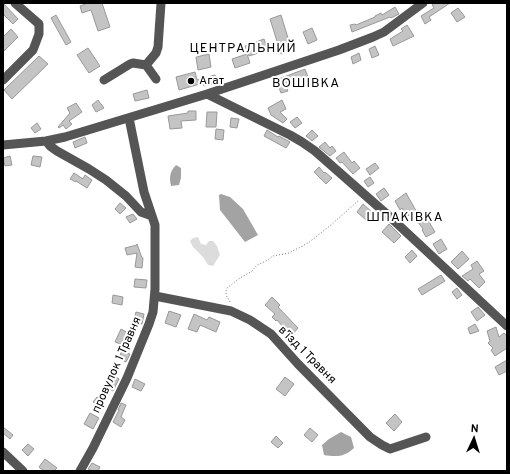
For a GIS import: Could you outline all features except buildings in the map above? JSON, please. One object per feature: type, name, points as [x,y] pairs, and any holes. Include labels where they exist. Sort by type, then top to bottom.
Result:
[{"type":"street","points":[[3,80],[33,50],[39,34],[39,24],[15,3]]},
{"type":"street","points":[[146,65],[156,53],[158,47],[161,3]]},
{"type":"street","points":[[3,145],[65,138],[207,94],[339,50],[384,32],[423,3]]},
{"type":"street","points":[[104,80],[133,63],[146,65],[156,79]]},
{"type":"street","points":[[207,94],[302,142],[315,151],[366,195],[507,326]]},
{"type":"street","name":"провулок 1 Травня","points":[[80,471],[95,444],[130,371],[151,318],[155,296],[155,224],[144,192],[128,118]]},
{"type":"street","points":[[46,141],[57,151],[106,180],[126,196],[141,212],[152,216]]},
{"type":"street","name":"в’їзд 1 Травня","points":[[155,296],[231,311],[250,320],[271,334],[346,413],[370,437],[382,445],[390,449],[426,438]]},
{"type":"street","points":[[3,452],[23,471]]},
{"type":"path","points":[[231,311],[231,304],[226,293],[226,290],[230,286],[243,275],[252,271],[257,265],[273,256],[289,253],[308,243],[366,195]]},
{"type":"shaded area","points":[[176,165],[181,168],[181,178],[179,185],[171,186],[170,174]]},
{"type":"shaded area","points":[[221,194],[230,197],[243,209],[258,235],[245,242],[220,210],[219,195]]},
{"type":"shaded area","points":[[198,237],[201,244],[206,245],[209,241],[213,241],[217,246],[220,255],[213,266],[208,265],[203,257],[193,247],[190,241],[193,238]]},
{"type":"shaded area","points":[[341,432],[351,437],[354,448],[340,456],[324,455],[322,445]]},
{"type":"place","name":"Агат","points":[[191,81]]},
{"type":"district","name":"ЦЕНТРАЛЬНИЙ","points":[[243,49]]},
{"type":"district","name":"ВОШІВКА","points":[[306,84]]},
{"type":"district","name":"ШПАКІВКА","points":[[405,218]]}]
